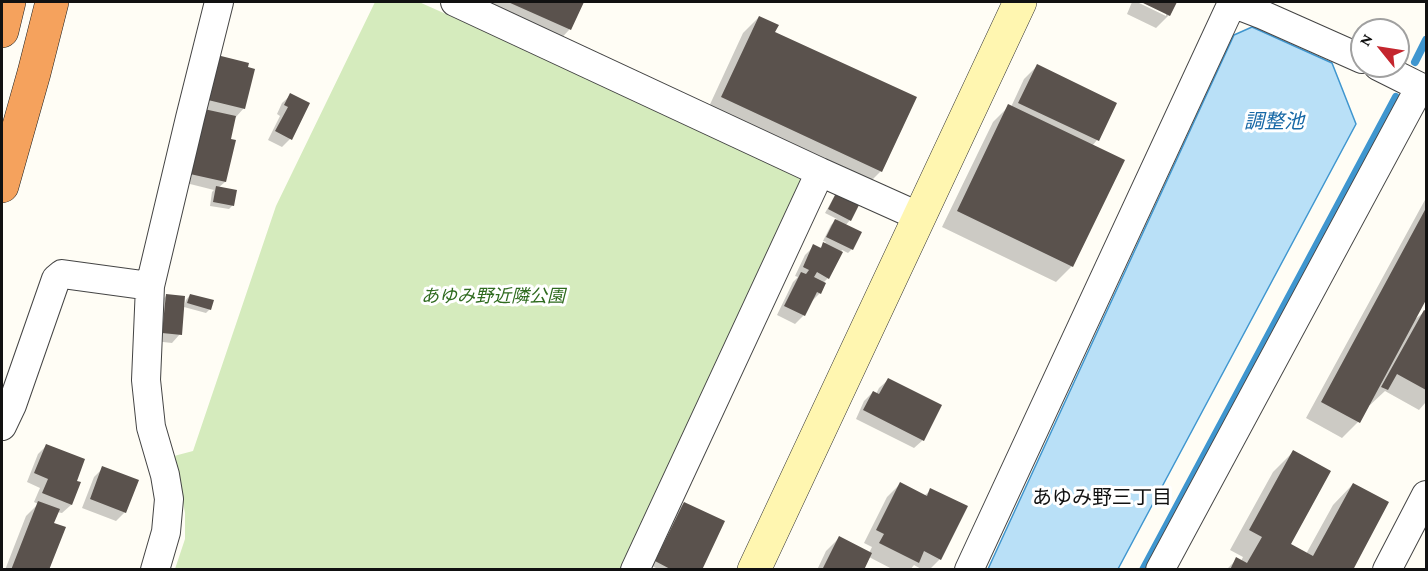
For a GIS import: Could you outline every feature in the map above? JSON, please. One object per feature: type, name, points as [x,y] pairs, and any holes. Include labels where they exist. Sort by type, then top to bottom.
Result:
[{"type":"highway","points":[[2,31],[9,2]]},
{"type":"highway","points":[[2,186],[52,2]]},
{"type":"street","points":[[155,570],[166,532],[169,499],[165,475],[151,427],[146,380],[150,286],[219,2]]},
{"type":"street","points":[[455,2],[918,216]]},
{"type":"street","points":[[754,570],[1020,2]]},
{"type":"street","points":[[969,570],[1232,3],[1350,54]]},
{"type":"street","points":[[1160,570],[1423,88],[1402,78]]},
{"type":"street","points":[[635,570],[820,172]]},
{"type":"street","points":[[2,424],[12,405],[56,279],[62,274],[150,286]]},
{"type":"street","points":[[1387,570],[1426,498]]},
{"type":"green space","name":"あゆみ野近隣公園","points":[[375,2],[419,2],[798,171],[803,187],[624,569],[175,569],[185,539],[185,513],[174,456],[193,451],[276,206]]},
{"type":"water","name":"調整池","points":[[1252,27],[1332,63],[1356,124],[1118,569],[988,569],[1234,35]]},
{"type":"building","points":[[508,2],[584,2],[571,30]]},
{"type":"building","points":[[1141,2],[1177,2],[1170,16]]},
{"type":"building","points":[[759,16],[779,25],[775,32],[917,97],[882,172],[721,97]]},
{"type":"building","points":[[213,54],[249,63],[248,67],[255,69],[245,109],[208,100]]},
{"type":"building","points":[[1037,64],[1117,103],[1099,141],[1018,103]]},
{"type":"building","points":[[290,93],[310,103],[292,140],[275,131],[288,107],[284,105]]},
{"type":"building","points":[[1008,104],[1125,160],[1073,267],[957,211]]},
{"type":"building","points":[[204,109],[236,116],[231,139],[236,140],[226,182],[190,174]]},
{"type":"building","points":[[216,186],[237,190],[234,206],[213,202]]},
{"type":"building","points":[[836,193],[859,205],[851,221],[828,209]]},
{"type":"building","points":[[1426,208],[1426,300],[1360,423],[1321,402]]},
{"type":"building","points":[[835,219],[862,232],[853,250],[826,237]]},
{"type":"building","points":[[823,242],[843,252],[829,279],[817,272],[814,277],[826,283],[821,294],[817,292],[805,316],[784,306],[801,272],[806,274],[809,270],[803,267],[813,244],[821,248]]},
{"type":"building","points":[[166,294],[185,296],[182,335],[162,333]]},
{"type":"building","points":[[190,294],[214,300],[211,310],[187,303]]},
{"type":"building","points":[[1424,310],[1426,311],[1426,390],[1397,374],[1388,390],[1381,387]]},
{"type":"building","points":[[888,378],[942,405],[924,441],[863,410],[873,391],[879,394]]},
{"type":"building","points":[[46,444],[85,459],[77,481],[81,482],[72,505],[42,493],[48,479],[34,473]]},
{"type":"building","points":[[1293,450],[1331,471],[1291,544],[1313,556],[1353,483],[1389,502],[1353,570],[1230,570],[1236,557],[1247,563],[1262,537],[1249,530]]},
{"type":"building","points":[[102,466],[139,480],[126,513],[90,499]]},
{"type":"building","points":[[900,482],[927,496],[930,488],[968,506],[941,560],[924,551],[919,563],[879,543],[884,534],[876,530]]},
{"type":"building","points":[[38,501],[60,509],[54,523],[66,527],[49,570],[11,570]]},
{"type":"building","points":[[684,502],[725,521],[702,570],[672,570],[655,561]]},
{"type":"building","points":[[839,536],[872,553],[864,570],[822,570]]},
{"type":"waterway","points":[[1415,62],[1426,40]]},
{"type":"waterway","points":[[1143,570],[1396,97]]},
{"type":"district","name":"あゆみ野三丁目","points":[[1102,498]]}]
